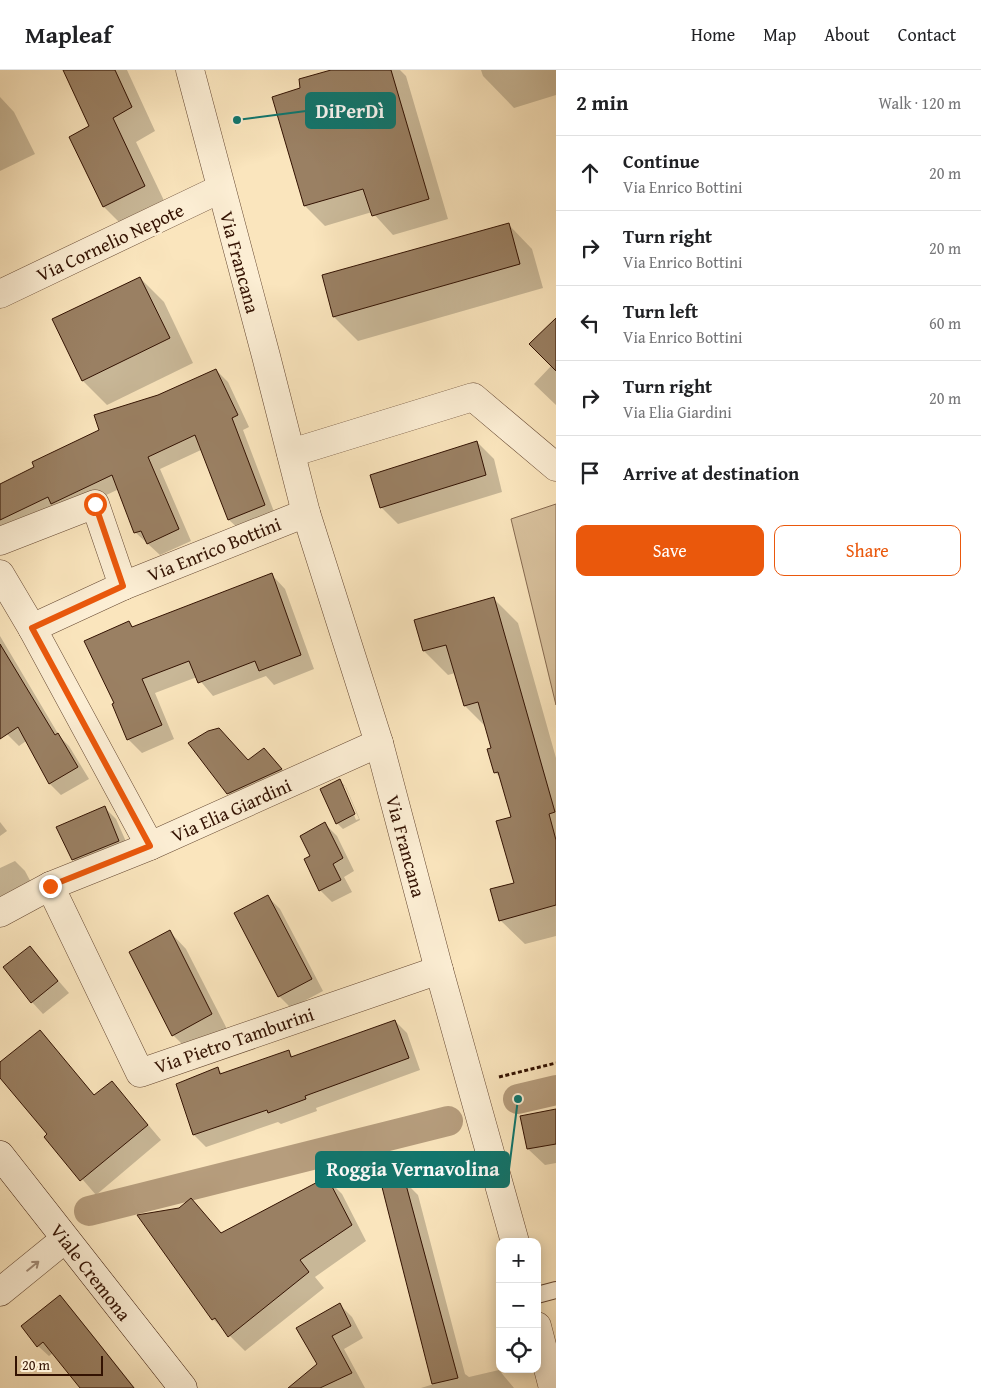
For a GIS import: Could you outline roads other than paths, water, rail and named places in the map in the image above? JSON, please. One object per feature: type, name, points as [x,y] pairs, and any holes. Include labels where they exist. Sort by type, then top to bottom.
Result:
[{"type":"street","name":"Via Francana","points":[[190,70],[306,513],[379,743],[439,970],[514,1238]]},
{"type":"street","name":"Via Cornelio Nepote","points":[[0,294],[220,189]]},
{"type":"street","points":[[291,453],[474,397],[556,467]]},
{"type":"street","name":"Via Enrico Bottini","points":[[0,541],[95,504],[123,586]]},
{"type":"street","name":"Via Enrico Bottini","points":[[32,628],[123,586],[306,513]]},
{"type":"street","points":[[0,574],[32,628],[150,846]]},
{"type":"street","name":"Via Elia Giardini","points":[[0,913],[50,886],[150,846],[379,743]]},
{"type":"street","name":"Via Pietro Tamburini","points":[[50,886],[140,1073],[439,970]]},
{"type":"street","name":"Viale Cremona","points":[[3,1166],[65,1240],[183,1388]]},
{"type":"street","points":[[0,1292],[65,1240]]},
{"type":"street","points":[[538,1328],[553,1388]]},
{"type":"lane","points":[[541,1293],[556,1290]]},
{"type":"waterway","points":[[518,1099],[556,1090]]},
{"type":"waterway","points":[[89,1211],[448,1121]]},
{"type":"place","name":"DiPerDì","points":[[237,120]]},
{"type":"place","name":"Roggia Vernavolina","points":[[518,1099]]}]
